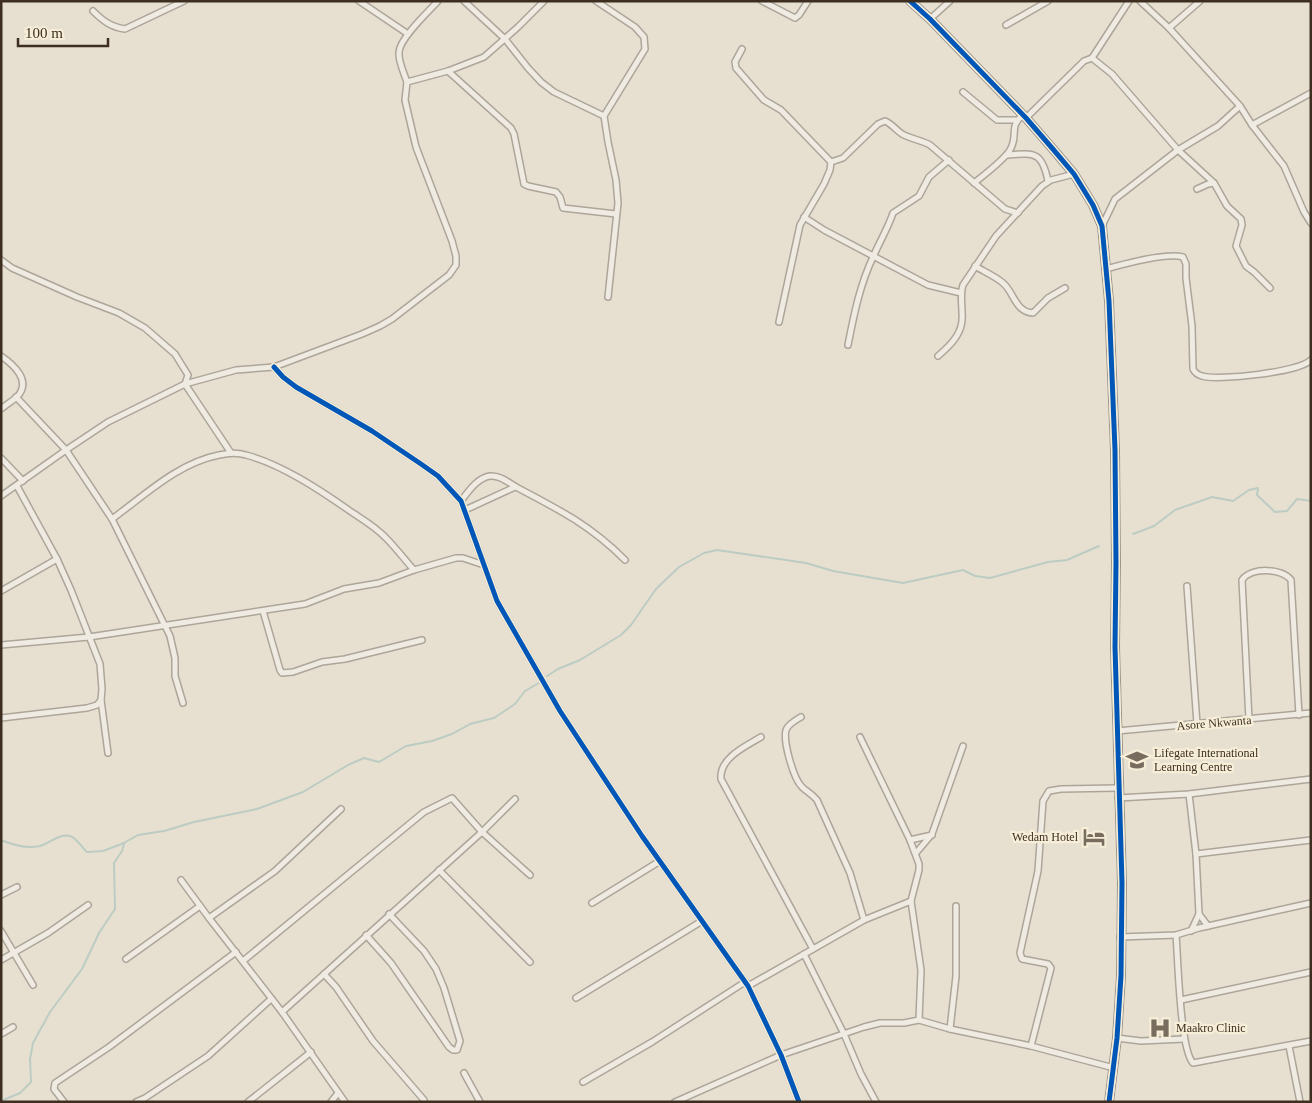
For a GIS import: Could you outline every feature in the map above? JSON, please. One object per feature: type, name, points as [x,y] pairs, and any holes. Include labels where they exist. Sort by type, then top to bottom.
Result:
[{"type":"street","points":[[93,11],[104,22],[114,28],[125,30],[184,1]]},
{"type":"street","points":[[359,1],[408,34]]},
{"type":"street","points":[[1,496],[108,422],[185,384],[236,370],[274,367],[362,334],[380,326],[449,275],[456,265],[456,256],[416,147],[405,100],[407,82],[399,57],[399,49],[408,34],[438,1]]},
{"type":"street","points":[[464,1],[506,39],[528,68],[554,92],[604,116]]},
{"type":"street","points":[[407,82],[448,71],[484,57],[506,39],[544,1]]},
{"type":"street","points":[[596,1],[635,27],[644,37],[645,49],[604,116],[616,180],[618,203],[608,297]]},
{"type":"street","points":[[762,1],[795,18],[808,1]]},
{"type":"street","points":[[910,1],[930,19],[1074,174],[1093,205],[1102,226],[1109,301],[1115,450],[1115,648],[1122,883],[1121,976],[1115,1068],[1109,1102]]},
{"type":"street","points":[[930,19],[950,1]]},
{"type":"street","points":[[1006,25],[1048,1]]},
{"type":"street","points":[[974,183],[1007,155],[1014,142],[1014,128],[1022,117],[1084,61],[1092,58],[1130,1]]},
{"type":"street","points":[[1140,1],[1169,28],[1240,106],[1284,166],[1304,212],[1311,223]]},
{"type":"street","points":[[1169,28],[1200,1]]},
{"type":"street","points":[[742,49],[734,62],[736,68],[764,100],[781,110],[831,162]]},
{"type":"street","points":[[1092,58],[1119,82],[1178,150],[1214,183],[1228,206],[1241,219],[1242,225],[1236,246],[1246,266],[1270,288]]},
{"type":"street","points":[[448,71],[511,128],[514,134],[524,184],[556,192],[560,197],[563,208],[616,214]]},
{"type":"street","points":[[963,92],[997,120],[1022,117]]},
{"type":"street","points":[[1252,124],[1311,93]]},
{"type":"street","points":[[1102,226],[1115,199],[1178,150],[1218,126],[1240,106]]},
{"type":"street","points":[[831,162],[843,158],[878,124],[885,121],[902,133],[921,140],[930,146],[949,160],[1005,209],[1018,212]]},
{"type":"street","points":[[1007,155],[1028,153],[1036,156],[1045,168],[1048,181]]},
{"type":"street","points":[[848,345],[854,309],[873,257],[890,226],[893,213],[919,196],[929,177],[949,160]]},
{"type":"street","points":[[779,322],[800,225],[824,184],[831,162]]},
{"type":"street","points":[[938,356],[952,344],[960,332],[963,320],[961,293],[963,285],[996,236],[1048,181],[1074,174]]},
{"type":"street","points":[[1197,189],[1214,183]]},
{"type":"street","points":[[804,217],[873,257],[928,284],[961,293]]},
{"type":"street","points":[[1106,269],[1139,260],[1183,257],[1186,264],[1192,326],[1192,363],[1193,369],[1200,376],[1251,375],[1282,371],[1310,361]]},
{"type":"street","points":[[1,260],[12,268],[77,297],[119,313],[145,328],[180,360],[188,375],[185,384]]},
{"type":"street","points":[[974,266],[1001,281],[1019,307],[1027,312],[1033,313],[1048,298],[1065,288]]},
{"type":"street","points":[[1,356],[19,372],[22,390],[1,409]]},
{"type":"street","points":[[274,367],[296,387],[372,431],[438,476],[460,501],[465,510],[497,601],[560,711],[660,861],[746,984],[781,1055],[799,1102]]},
{"type":"street","points":[[185,384],[231,453]]},
{"type":"street","points":[[16,397],[66,450],[112,520],[170,636],[175,658],[174,676],[183,703]]},
{"type":"street","points":[[112,520],[169,477],[190,464],[217,455],[245,454],[314,487],[379,532],[414,570]]},
{"type":"street","points":[[1,458],[23,481]]},
{"type":"street","points":[[460,501],[478,481],[490,476],[499,478],[546,502],[589,528],[606,541],[625,560]]},
{"type":"street","points":[[17,486],[57,559],[100,664],[101,700],[108,753]]},
{"type":"street","points":[[465,510],[516,487]]},
{"type":"street","points":[[1,645],[90,637],[304,604],[344,590],[379,583],[414,570],[456,558],[463,558],[484,565]]},
{"type":"street","points":[[1,591],[57,559]]},
{"type":"street","points":[[1249,720],[1242,580],[1245,575],[1255,572],[1278,572],[1287,575],[1291,580],[1299,715]]},
{"type":"street","points":[[1187,586],[1197,724]]},
{"type":"street","points":[[264,611],[282,673],[292,672],[322,662],[346,659],[422,640]]},
{"type":"street","points":[[1,718],[87,708],[97,705],[101,700]]},
{"type":"street","name":"Asore Nkwanta","points":[[1117,731],[1311,713]]},
{"type":"street","points":[[801,717],[790,724],[786,731],[790,765],[801,787],[817,800],[850,872],[864,920]]},
{"type":"street","points":[[761,737],[738,750],[730,758],[720,773],[721,779],[813,949]]},
{"type":"street","points":[[860,737],[916,853],[919,870],[912,901],[912,911],[917,933],[921,970],[919,1020]]},
{"type":"street","points":[[916,853],[932,834],[962,746]]},
{"type":"street","points":[[1118,798],[1189,794],[1311,779]]},
{"type":"street","points":[[1031,1046],[1051,968],[1048,964],[1022,959],[1020,953],[1038,871],[1043,801],[1049,791],[1118,788]]},
{"type":"street","points":[[1189,794],[1196,854],[1199,914],[1192,931]]},
{"type":"street","points":[[243,961],[424,812],[447,799],[455,799],[482,832],[530,875]]},
{"type":"street","points":[[282,1012],[482,832],[515,799]]},
{"type":"street","points":[[209,918],[275,871],[341,809]]},
{"type":"street","points":[[910,840],[932,834]]},
{"type":"street","points":[[1196,854],[1311,840]]},
{"type":"street","points":[[592,903],[660,861]]},
{"type":"street","points":[[438,870],[530,962]]},
{"type":"street","points":[[181,880],[282,1012],[345,1102]]},
{"type":"street","points":[[1,896],[17,887]]},
{"type":"street","points":[[583,1082],[746,984],[864,920],[901,907],[912,901]]},
{"type":"street","points":[[1120,937],[1176,935],[1311,903]]},
{"type":"street","points":[[1,960],[48,933],[88,905]]},
{"type":"street","points":[[126,959],[200,906]]},
{"type":"street","points":[[950,1029],[956,976],[956,906]]},
{"type":"street","points":[[901,907],[912,911]]},
{"type":"street","points":[[366,935],[391,964],[449,1047],[457,1050],[460,1041],[436,968],[424,951],[389,914]]},
{"type":"street","points":[[1199,914],[1208,926]]},
{"type":"street","points":[[576,998],[702,921]]},
{"type":"street","points":[[1,930],[33,985]]},
{"type":"street","points":[[1176,935],[1184,1039],[1190,1060],[1193,1063],[1311,1041]]},
{"type":"street","points":[[64,1102],[54,1089],[55,1083],[109,1047],[236,952]]},
{"type":"street","points":[[804,954],[876,1102]]},
{"type":"street","points":[[1182,1000],[1311,972]]},
{"type":"street","points":[[324,974],[342,995],[373,1041],[424,1100]]},
{"type":"street","points":[[136,1102],[146,1100],[208,1056],[272,999]]},
{"type":"street","points":[[675,1102],[781,1055],[880,1023],[904,1023],[919,1020],[1115,1068]]},
{"type":"street","points":[[1,1034],[13,1027]]},
{"type":"street","points":[[1117,1038],[1141,1041],[1184,1039]]},
{"type":"street","points":[[1290,1046],[1300,1102]]},
{"type":"street","points":[[248,1102],[311,1052]]},
{"type":"street","points":[[464,1074],[480,1102]]},
{"type":"street","points":[[331,1102],[338,1093]]},
{"type":"waterway","points":[[1133,534],[1154,526],[1175,510],[1212,497],[1233,501],[1249,490],[1258,488],[1257,495],[1275,512],[1287,511],[1297,499],[1311,501]]},
{"type":"waterway","points":[[547,676],[580,660],[621,635],[631,625],[656,589],[679,567],[704,553],[717,550],[806,563],[833,571],[903,583],[963,570],[975,576],[990,578],[1048,562],[1067,560],[1099,546]]},
{"type":"waterway","points":[[1,840],[20,846],[35,847],[66,835],[75,839],[87,852],[103,851],[138,835],[164,831],[194,822],[257,809],[303,792],[348,765],[364,758],[379,762],[406,746],[432,741],[452,734],[470,724],[494,718],[515,704],[525,691],[539,683]]},
{"type":"waterway","points":[[1,1101],[20,1093],[31,1082],[30,1059],[33,1043],[50,1012],[82,969],[99,933],[115,909],[114,863],[124,844]]},
{"type":"cycle path","points":[[910,1],[930,19],[1026,118],[1052,148],[1074,174],[1093,205],[1102,226],[1109,301],[1115,450],[1115,647],[1122,883],[1121,976],[1117,1038],[1109,1102]]},
{"type":"cycle path","points":[[274,367],[296,387],[372,431],[438,476],[461,501],[497,601],[560,711],[642,836],[748,986],[781,1055],[799,1102]]},
{"type":"place","name":"Lifegate International Learning Centre","points":[[1137,760]]},
{"type":"place","name":"Wedam Hotel","points":[[1094,837]]},
{"type":"place","name":"Maakro Clinic","points":[[1160,1028]]}]
